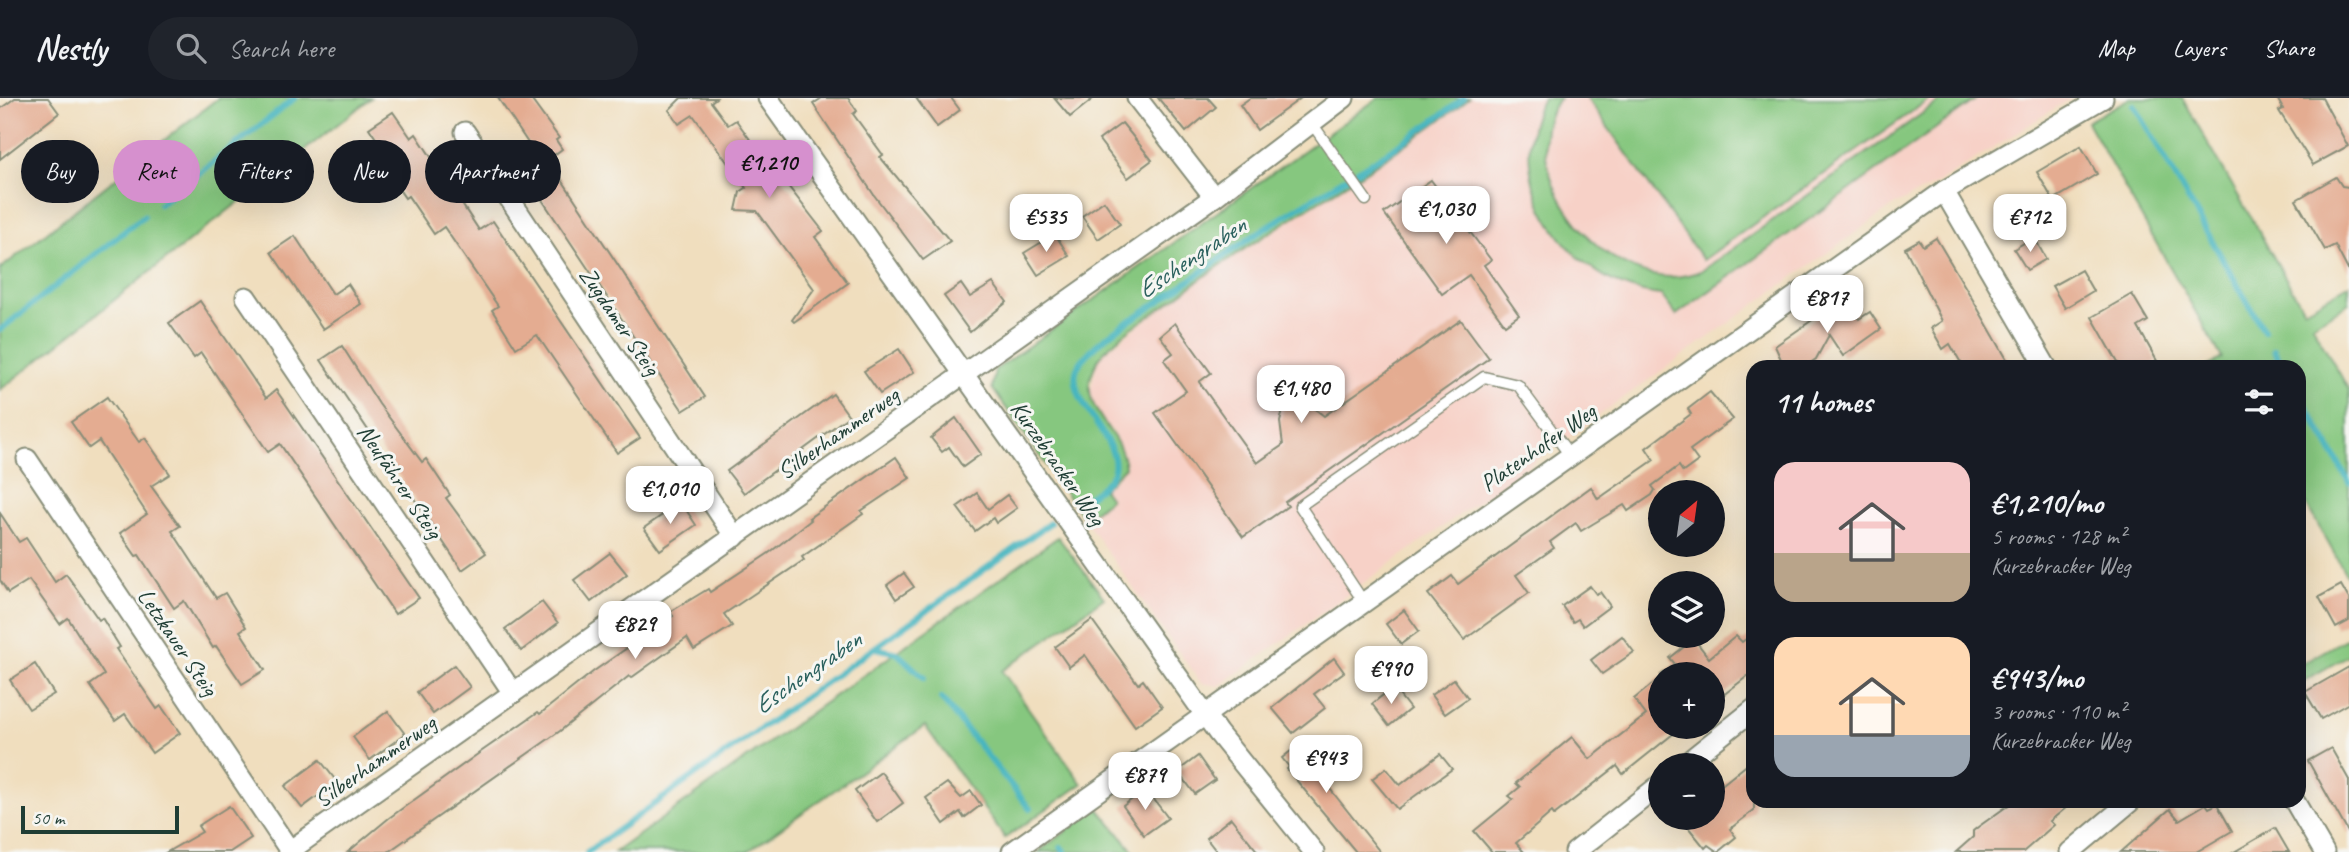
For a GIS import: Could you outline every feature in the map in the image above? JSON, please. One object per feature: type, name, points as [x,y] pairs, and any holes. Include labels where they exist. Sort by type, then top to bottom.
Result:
[{"type":"street","name":"Kurzebracker Weg","points":[[768,98],[1204,713],[1314,852]]},
{"type":"street","points":[[1137,98],[1214,197]]},
{"type":"street","name":"Silberhammerweg","points":[[289,852],[1214,197],[1344,98]]},
{"type":"street","name":"Platenhofer Weg","points":[[1012,852],[1569,454],[1944,191],[2103,98]]},
{"type":"street","name":"Zugdamer Steig","points":[[464,132],[735,537]]},
{"type":"street","points":[[1944,191],[2041,360]]},
{"type":"street","name":"Neufährer Steig","points":[[246,297],[513,693]]},
{"type":"street","name":"Letzkauer Steig","points":[[27,459],[289,852]]},
{"type":"street","points":[[1699,753],[1746,715]]},
{"type":"street","points":[[1575,852],[1648,794]]},
{"type":"street","points":[[2070,852],[2123,808]]},
{"type":"street","points":[[2298,808],[2324,852]]},
{"type":"lane","points":[[1311,122],[1363,196]]},
{"type":"lane","points":[[1363,601],[1300,506],[1484,377],[1518,386],[1569,454]]},
{"type":"shaded area","points":[[1469,98],[2071,98],[1938,183],[1893,206],[1219,686],[1201,683],[1084,519],[1110,499],[1103,489],[1117,477],[1113,432],[1097,413],[1090,393],[1096,366],[1103,353],[1186,289],[1415,138]]},
{"type":"green space","points":[[218,98],[371,98],[314,143],[314,140],[214,140],[214,203],[238,203],[0,390],[0,269],[84,203],[99,203],[99,191],[113,180],[113,203],[200,203],[200,140],[164,140]]},
{"type":"green space","points":[[1378,98],[1469,98],[1396,151],[1207,274],[1127,332],[1103,353],[1092,375],[1090,393],[1093,404],[1118,444],[1125,467],[1103,489],[1110,499],[1084,519],[992,388],[995,370]]},
{"type":"green space","points":[[1543,98],[1560,98],[1547,126],[1546,158],[1557,192],[1577,223],[1603,250],[1635,269],[1668,277],[1703,270],[1944,98],[1978,98],[1676,315],[1661,295],[1628,288],[1598,273],[1572,251],[1551,225],[1537,195],[1530,163],[1531,130]]},
{"type":"green space","points":[[1587,98],[1931,98],[1703,260]]},
{"type":"green space","points":[[2130,98],[2182,98],[2304,310],[2349,285],[2349,303],[2312,325],[2349,390],[2349,580],[2306,504],[2306,360],[2218,360],[2222,358],[2087,122]]},
{"type":"green space","points":[[1058,537],[1104,598],[1002,671],[1082,784],[1005,838],[925,726],[747,852],[615,852]]},
{"type":"green space","points":[[2349,637],[2349,655],[2306,680],[2306,662]]},
{"type":"green space","points":[[1098,808],[1134,852],[1038,852]]},
{"type":"building","points":[[15,98],[48,98],[59,113],[0,159],[0,109]]},
{"type":"building","points":[[498,98],[530,98],[559,138],[526,140]]},
{"type":"building","points":[[681,98],[716,98],[711,102],[728,125],[736,120],[772,170],[774,168],[823,231],[815,237],[848,283],[794,322],[792,320],[814,289],[757,211],[736,210],[740,192],[746,188],[693,115],[679,124],[669,110]]},
{"type":"building","points":[[822,98],[848,98],[857,111],[853,114],[883,155],[880,157],[950,241],[923,260],[874,195],[813,104]]},
{"type":"building","points":[[916,98],[951,98],[960,110],[937,127]]},
{"type":"building","points":[[1054,98],[1094,98],[1070,117]]},
{"type":"building","points":[[1158,98],[1208,98],[1216,107],[1186,132]]},
{"type":"building","points":[[1250,98],[1301,98],[1257,130],[1240,105]]},
{"type":"building","points":[[2277,98],[2322,98],[2348,146],[2313,165],[2279,111],[2283,109]]},
{"type":"building","points":[[393,112],[411,138],[416,134],[425,148],[425,203],[461,203],[479,230],[493,221],[640,438],[617,453],[537,335],[516,348],[492,310],[498,306],[444,227],[434,234],[411,200],[411,140],[377,140],[369,128]]},
{"type":"building","points":[[1122,123],[1152,160],[1128,178],[1099,140]]},
{"type":"building","points":[[2081,146],[2097,174],[2053,200],[2037,172]]},
{"type":"building","points":[[2336,177],[2342,186],[2349,187],[2349,272],[2335,245],[2325,250],[2296,200]]},
{"type":"building","points":[[561,179],[705,397],[683,411],[544,203],[561,203]]},
{"type":"building","points":[[1431,180],[1491,260],[1484,265],[1519,315],[1505,325],[1469,275],[1442,294],[1384,213]]},
{"type":"building","points":[[1104,201],[1120,224],[1098,239],[1082,216]]},
{"type":"building","points":[[1055,234],[1069,256],[1038,275],[1024,253]]},
{"type":"building","points":[[295,236],[333,294],[348,284],[361,304],[323,329],[271,252]]},
{"type":"building","points":[[2034,237],[2046,259],[2027,270],[2014,249]]},
{"type":"building","points":[[1936,238],[2007,360],[1959,360],[1950,344],[1943,349],[1931,328],[1942,321],[1905,248],[1919,240],[1923,246]]},
{"type":"building","points":[[2081,270],[2093,291],[2065,308],[2052,286]]},
{"type":"building","points":[[993,283],[1007,302],[970,332],[944,296],[961,284],[970,297]]},
{"type":"building","points":[[2132,294],[2148,321],[2138,327],[2156,360],[2116,360],[2092,317]]},
{"type":"building","points":[[1844,298],[1859,319],[1870,312],[1881,329],[1843,356],[1829,335],[1815,360],[1781,360],[1775,346]]},
{"type":"building","points":[[200,301],[266,398],[276,390],[419,598],[395,614],[280,444],[268,452],[201,353],[194,358],[169,323]]},
{"type":"building","points":[[1461,320],[1489,358],[1285,502],[1288,506],[1243,537],[1155,413],[1186,391],[1164,360],[1173,353],[1160,336],[1175,323],[1211,373],[1199,382],[1257,463],[1283,445],[1280,422],[1285,402],[1310,405],[1324,416]]},
{"type":"building","points":[[342,346],[379,404],[422,462],[426,459],[450,495],[446,498],[486,553],[462,570],[321,360]]},
{"type":"building","points":[[899,349],[914,372],[880,394],[864,371]]},
{"type":"building","points":[[1710,392],[1733,419],[1690,450],[1698,461],[1683,472],[1679,466],[1660,480],[1648,480],[1648,498],[1628,511],[1624,505],[1581,531],[1576,523],[1550,542],[1554,548],[1516,575],[1529,593],[1464,640],[1428,594],[1452,576],[1458,584],[1591,487],[1598,499],[1654,460],[1646,448],[1691,414],[1688,409]]},
{"type":"building","points":[[833,394],[849,416],[744,493],[727,471]]},
{"type":"building","points":[[107,397],[139,442],[145,438],[170,474],[151,486],[180,526],[172,531],[216,598],[225,593],[246,627],[240,631],[265,670],[242,684],[216,646],[213,648],[184,601],[174,608],[139,555],[136,556],[120,533],[147,514],[99,441],[89,448],[71,422]]},
{"type":"building","points":[[956,418],[981,454],[963,467],[949,447],[942,452],[931,438]]},
{"type":"building","points":[[896,457],[910,478],[861,511],[863,514],[802,557],[804,560],[724,614],[732,626],[694,650],[687,638],[631,678],[629,676],[560,731],[388,852],[348,852],[389,818],[538,712],[540,714],[594,671],[673,616],[670,612],[708,589],[710,592],[769,553],[811,520],[809,518]]},
{"type":"building","points":[[977,493],[988,509],[1007,495],[1017,508],[996,523],[993,518],[975,531],[957,507]]},
{"type":"building","points":[[681,502],[696,525],[660,550],[644,528]]},
{"type":"building","points":[[0,513],[19,542],[26,538],[55,582],[66,574],[99,620],[102,618],[120,647],[116,649],[157,709],[161,706],[180,733],[152,753],[125,714],[115,721],[90,685],[104,675],[68,618],[60,624],[29,580],[8,593],[0,580]]},
{"type":"building","points":[[610,553],[627,574],[591,602],[574,580]]},
{"type":"building","points":[[904,573],[914,587],[896,599],[887,585]]},
{"type":"building","points":[[2341,585],[2349,599],[2349,621],[2336,628],[2319,597]]},
{"type":"building","points":[[1590,586],[1596,594],[1600,592],[1610,606],[1583,626],[1578,619],[1573,622],[1562,606]]},
{"type":"building","points":[[542,602],[558,623],[521,651],[505,629]]},
{"type":"building","points":[[1404,610],[1419,631],[1401,644],[1386,624]]},
{"type":"building","points":[[1092,620],[1138,684],[1143,680],[1162,707],[1135,726],[1085,655],[1069,667],[1055,647]]},
{"type":"building","points":[[1622,636],[1634,652],[1602,674],[1591,660]]},
{"type":"building","points":[[1736,636],[1742,642],[1746,639],[1746,677],[1725,694],[1725,662],[1673,662],[1670,658],[1683,648],[1701,648],[1709,658],[1725,648]]},
{"type":"building","points":[[1334,658],[1344,672],[1314,694],[1325,708],[1293,733],[1272,708]]},
{"type":"building","points":[[35,664],[54,694],[29,709],[10,680]]},
{"type":"building","points":[[454,665],[470,687],[433,714],[417,692]]},
{"type":"building","points":[[2349,667],[2349,703],[2321,719],[2306,691]]},
{"type":"building","points":[[1454,679],[1468,698],[1445,714],[1431,695]]},
{"type":"building","points":[[1393,687],[1410,709],[1389,726],[1372,704]]},
{"type":"building","points":[[1648,688],[1648,739],[1667,739],[1623,774],[1617,766],[1554,815],[1552,812],[1516,843],[1524,852],[1492,852],[1474,831],[1513,799],[1509,796],[1520,787],[1516,783],[1572,737],[1590,759],[1646,715],[1634,699]]},
{"type":"building","points":[[388,711],[405,734],[370,760],[353,737]]},
{"type":"building","points":[[1305,740],[1336,778],[1327,785],[1380,852],[1356,852],[1287,769],[1289,767],[1282,758]]},
{"type":"building","points":[[2331,748],[2349,780],[2349,834],[2308,761]]},
{"type":"building","points":[[1440,754],[1452,769],[1397,809],[1372,779],[1386,768],[1400,785]]},
{"type":"building","points":[[1198,756],[1215,780],[1195,794],[1178,771]]},
{"type":"building","points":[[320,760],[337,782],[302,808],[285,786]]},
{"type":"building","points":[[1746,765],[1746,808],[1754,810],[1730,829],[1736,837],[1718,852],[1708,845],[1705,848],[1690,830],[1725,830],[1725,782]]},
{"type":"building","points":[[881,772],[903,803],[877,822],[855,791]]},
{"type":"building","points":[[947,783],[961,798],[971,791],[981,805],[964,818],[960,812],[944,824],[926,798]]},
{"type":"building","points":[[1146,789],[1168,818],[1144,835],[1123,806]]},
{"type":"building","points":[[229,806],[251,838],[230,852],[167,852],[202,832],[198,826]]},
{"type":"building","points":[[2005,808],[2066,808],[2050,821],[2054,825],[2023,852],[1956,852],[1973,837],[1973,831]]},
{"type":"building","points":[[2199,808],[2219,808],[2232,831],[2196,852],[2121,852],[2170,809],[2179,820]]},
{"type":"building","points":[[1231,818],[1258,852],[1217,852],[1206,838]]},
{"type":"building","points":[[2275,828],[2289,852],[2234,852]]},
{"type":"waterway","points":[[160,204],[295,98]]},
{"type":"waterway","name":"Eschengraben","points":[[1081,502],[1105,484],[1114,469],[1114,457],[1109,444],[1077,389],[1075,375],[1088,353],[1108,335],[1239,246],[1391,150],[1464,98]]},
{"type":"waterway","points":[[2134,105],[2264,331]]},
{"type":"waterway","points":[[0,330],[144,216]]},
{"type":"waterway","points":[[2274,350],[2280,360]]},
{"type":"waterway","points":[[2306,406],[2349,482]]},
{"type":"waterway","name":"Eschengraben","points":[[587,852],[1050,523]]},
{"type":"waterway","points":[[876,648],[897,653],[924,678]]},
{"type":"waterway","points":[[941,698],[1030,809]]},
{"type":"waterway","points":[[1061,847],[1065,852]]}]
